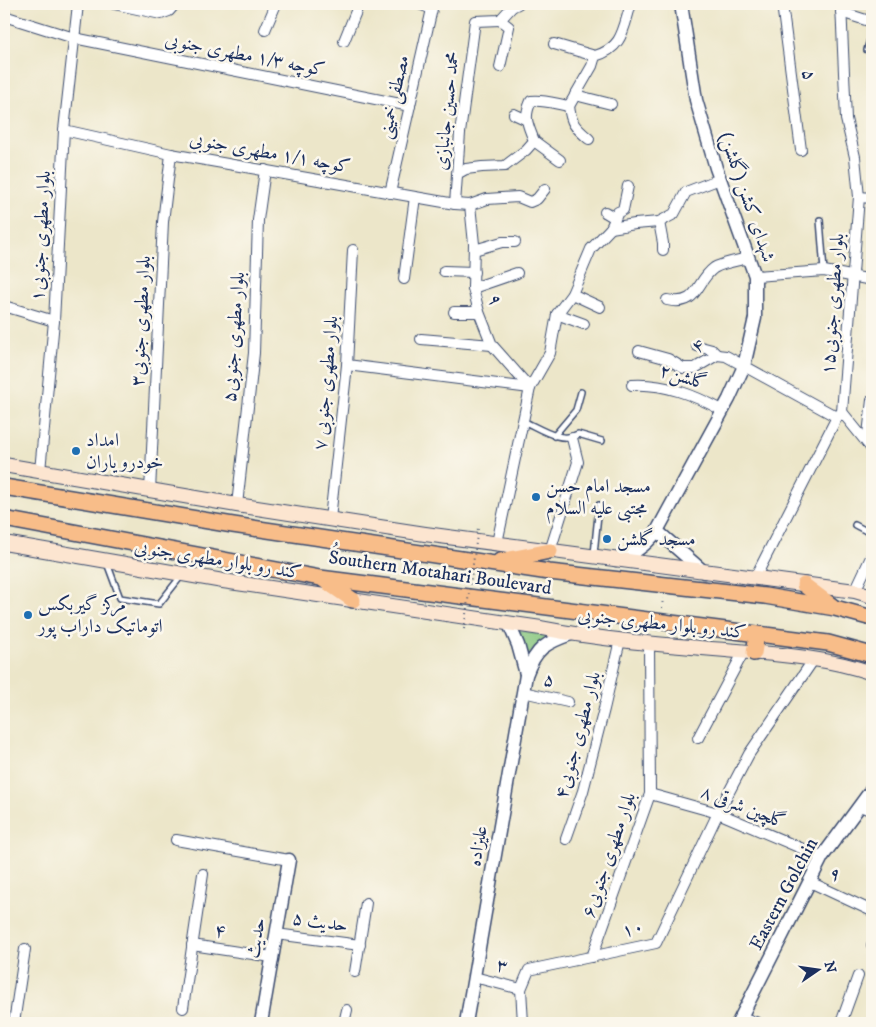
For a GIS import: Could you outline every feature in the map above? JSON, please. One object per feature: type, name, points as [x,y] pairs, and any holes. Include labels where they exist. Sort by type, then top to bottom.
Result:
[{"type":"main road","points":[[4,465],[237,506],[425,534],[855,591],[872,596]]},
{"type":"main road","name":"ُSouthern Motahari Boulevard","points":[[4,487],[233,525],[549,572],[766,596],[835,608],[872,618]]},
{"type":"main road","name":"ُSouthern Motahari Boulevard","points":[[4,519],[320,578],[828,643],[872,655]]},
{"type":"main road","name":"کند رو بلوار مطهری جنوبی","points":[[4,543],[183,574],[571,634],[649,644],[814,659],[872,673]]},
{"type":"main road","points":[[489,563],[550,551]]},
{"type":"main road","points":[[320,578],[353,600]]},
{"type":"main road","points":[[804,585],[835,608]]},
{"type":"main road","points":[[749,652],[757,634]]},
{"type":"street","name":"۱بلوار مطهری جنوبی","points":[[40,471],[54,321],[64,130],[78,4]]},
{"type":"street","points":[[114,4],[161,14],[169,12],[175,4]]},
{"type":"street","points":[[265,30],[276,4]]},
{"type":"street","points":[[344,41],[359,4]]},
{"type":"street","name":"مصطفی خمینی","points":[[390,193],[432,9],[419,4]]},
{"type":"street","points":[[500,67],[509,27],[500,20],[512,7],[518,4]]},
{"type":"street","points":[[554,44],[595,56],[612,49],[621,36],[631,4]]},
{"type":"street","name":"شهدای کشن (گلشن)","points":[[616,560],[630,556],[646,546],[657,531],[744,366],[755,318],[755,276],[720,179],[696,100],[681,4]]},
{"type":"street","name":"۵","points":[[782,4],[801,150]]},
{"type":"street","points":[[841,8],[872,22]]},
{"type":"street","name":"بلوار مطهری جنوبی۱۵","points":[[755,578],[840,415],[854,278],[859,197],[855,157],[846,119],[841,8]]},
{"type":"street","name":"کوچه ۱/۳ مطهری جنوبی","points":[[4,16],[74,38],[410,106]]},
{"type":"street","name":"محمد حسین جانبازی","points":[[455,204],[460,132],[475,21],[500,20]]},
{"type":"street","points":[[589,139],[574,127],[570,118],[569,106],[592,66],[595,56]]},
{"type":"street","points":[[575,95],[612,104]]},
{"type":"street","points":[[560,160],[534,142],[526,120],[526,112],[531,101],[540,99],[550,103],[569,106]]},
{"type":"street","points":[[514,114],[526,120]]},
{"type":"street","name":"کوچه ۱/۱ مطهری جنوبی","points":[[64,130],[171,154],[455,204],[470,205],[487,199],[518,197],[530,202],[537,199],[545,189]]},
{"type":"street","points":[[457,174],[466,169],[505,166],[534,142]]},
{"type":"street","name":"بلوار مطهری جنوبی۳","points":[[150,490],[163,222],[171,154]]},
{"type":"street","name":"۵بلوار مطهری جنوبی","points":[[237,506],[254,353],[258,220],[265,170]]},
{"type":"street","points":[[611,228],[659,222],[674,214],[686,192],[720,179]]},
{"type":"street","points":[[497,543],[530,388],[550,353],[557,314],[572,294],[591,249],[611,228],[618,212],[623,210],[628,186]]},
{"type":"street","points":[[404,279],[415,197]]},
{"type":"street","points":[[859,197],[872,198]]},
{"type":"street","name":"۹","points":[[470,205],[474,250],[473,288],[479,312],[492,345],[530,388]]},
{"type":"street","points":[[605,212],[615,218]]},
{"type":"street","points":[[659,222],[663,250]]},
{"type":"street","points":[[474,250],[502,242],[515,242]]},
{"type":"street","name":"۷ بلوار مطهری جنوبی","points":[[330,519],[347,365],[353,250]]},
{"type":"street","points":[[667,300],[682,301],[691,298],[714,269],[748,258]]},
{"type":"street","points":[[444,271],[474,272]]},
{"type":"street","points":[[755,276],[824,271],[872,280]]},
{"type":"street","points":[[473,288],[517,273]]},
{"type":"street","points":[[572,294],[600,307]]},
{"type":"street","points":[[4,306],[54,321]]},
{"type":"street","points":[[454,312],[479,312]]},
{"type":"street","points":[[557,314],[584,324]]},
{"type":"street","points":[[421,339],[492,345]]},
{"type":"street","points":[[697,346],[712,350],[717,355]]},
{"type":"street","name":"۴","points":[[639,351],[668,359],[683,368],[695,368],[717,355],[726,356],[840,415]]},
{"type":"street","points":[[347,365],[530,388]]},
{"type":"street","name":"گلشن۲","points":[[632,385],[648,384],[675,390],[700,398],[722,410]]},
{"type":"street","points":[[870,446],[872,400]]},
{"type":"street","points":[[840,415],[870,446]]},
{"type":"street","points":[[550,551],[578,462],[572,438]]},
{"type":"street","points":[[657,531],[704,572]]},
{"type":"street","points":[[855,591],[872,555]]},
{"type":"street","name":"علیزاده","points":[[509,624],[518,645],[526,675]]},
{"type":"street","name":"علیزاده","points":[[466,1023],[526,675],[534,655],[541,647],[550,641],[571,634]]},
{"type":"street","name":"بلوار مطهری جنوبی۴","points":[[566,839],[583,791],[620,640]]},
{"type":"street","name":"بلوار مطهری جنوبی۶","points":[[592,957],[650,794],[649,644]]},
{"type":"street","points":[[698,738],[749,652]]},
{"type":"street","points":[[718,813],[749,754],[814,659]]},
{"type":"street","name":"۵","points":[[523,692],[568,702]]},
{"type":"street","name":"Eastern Golchin","points":[[739,1020],[822,857],[872,789]]},
{"type":"street","name":"۸ گلچین شرقی","points":[[650,794],[718,813],[822,857]]},
{"type":"street","points":[[860,806],[872,811]]},
{"type":"street","name":"۱۰","points":[[521,989],[529,970],[656,943],[718,813]]},
{"type":"street","points":[[176,840],[289,860]]},
{"type":"street","name":"حدیث","points":[[261,1023],[289,860]]},
{"type":"street","points":[[183,1008],[203,874]]},
{"type":"street","name":"۹","points":[[810,882],[872,911]]},
{"type":"street","points":[[355,972],[366,903]]},
{"type":"street","name":"حدیث ۵","points":[[276,934],[360,945]]},
{"type":"street","name":"۴","points":[[192,945],[272,957]]},
{"type":"street","points":[[14,1023],[25,949]]},
{"type":"street","name":"۳","points":[[474,976],[521,989]]},
{"type":"street","points":[[841,1023],[858,976]]},
{"type":"street","points":[[521,989],[523,1023]]},
{"type":"street","points":[[344,1023],[347,1010]]},
{"type":"street","points":[[739,1020],[758,1023]]},
{"type":"lane","points":[[867,50],[872,34]]},
{"type":"lane","points":[[820,220],[824,271]]},
{"type":"lane","points":[[554,436],[576,410],[581,392]]},
{"type":"lane","points":[[523,420],[554,436],[572,438],[578,434],[602,441]]},
{"type":"lane","points":[[593,557],[599,504]]},
{"type":"lane","points":[[854,525],[872,534]]},
{"type":"lane","points":[[4,550],[24,546]]},
{"type":"lane","points":[[106,560],[120,598],[130,600],[159,604],[183,574]]},
{"type":"path","points":[[464,629],[478,528]]},
{"type":"path","points":[[655,620],[656,608],[662,609],[663,585]]},
{"type":"green space","points":[[516,629],[549,635],[527,657]]},
{"type":"place","name":"امداد خودرو یاران","points":[[76,451]]},
{"type":"place","name":"مسجد امام حسن مجتبی علیه السلام","points":[[536,497]]},
{"type":"place","name":"مسجد گلشن","points":[[607,539]]},
{"type":"place","name":"مرکز گیربکس اتوماتیک داراب پور","points":[[28,615]]}]
